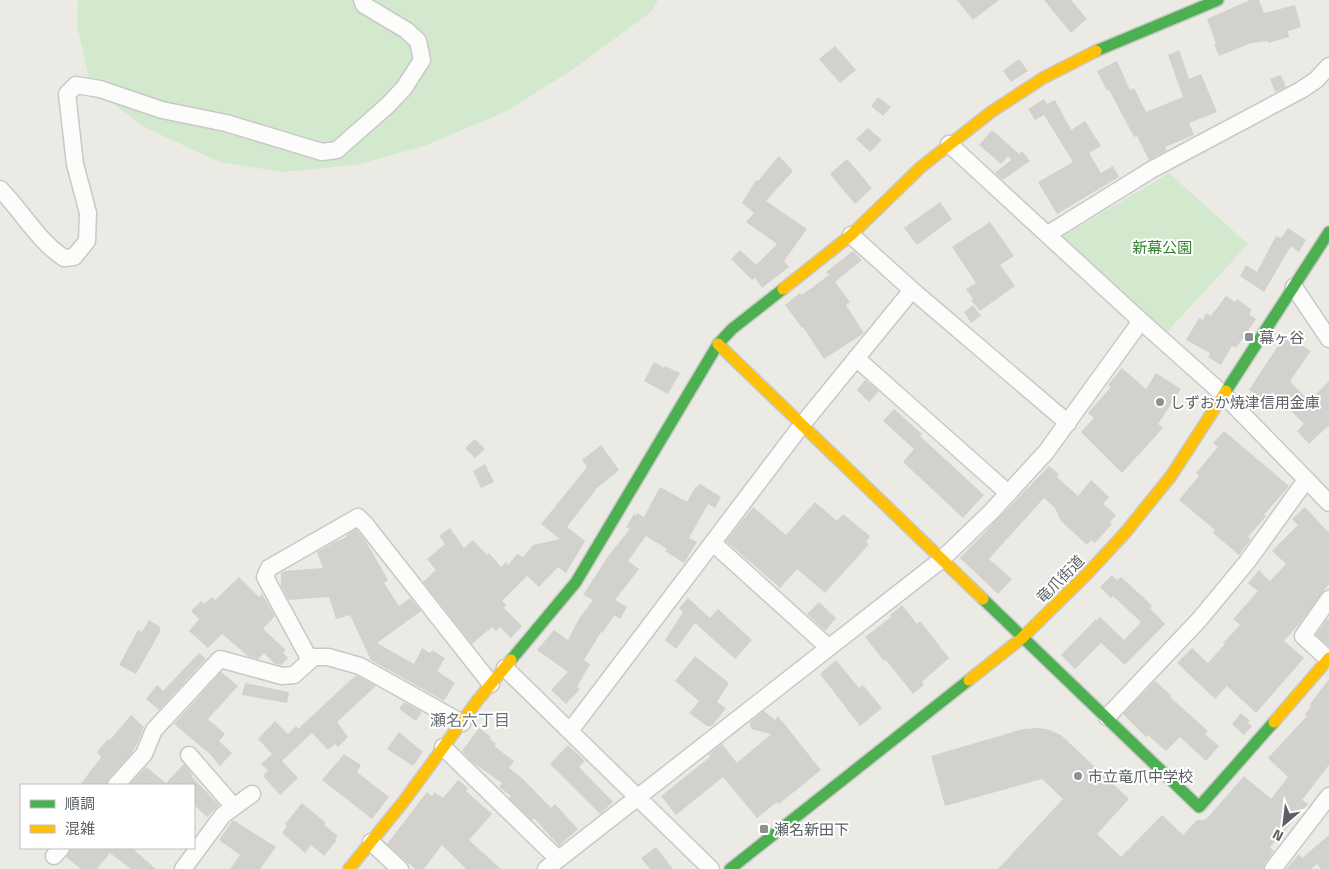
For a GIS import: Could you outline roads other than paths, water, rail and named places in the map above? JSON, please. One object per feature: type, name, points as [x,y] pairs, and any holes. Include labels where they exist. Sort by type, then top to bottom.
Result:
[{"type":"street","points":[[0,189],[13,202],[51,250],[64,258],[74,257],[86,241],[88,213],[75,164],[67,94],[76,85],[100,89],[162,110],[226,122],[322,152],[337,150],[404,88],[422,60],[418,41],[406,30],[364,4],[362,0]]},
{"type":"street","points":[[349,869],[404,801],[491,684],[576,582],[718,344],[732,329],[851,235],[921,167],[991,112],[1043,78],[1110,44],[1218,0]]},
{"type":"street","points":[[1048,234],[1151,170],[1301,90],[1322,81],[1329,66]]},
{"type":"street","points":[[949,144],[1224,395],[1329,503]]},
{"type":"street","name":"竜爪街道","points":[[730,869],[1022,638],[1087,574],[1125,533],[1170,476],[1329,232]]},
{"type":"street","points":[[851,235],[912,290],[1068,423]]},
{"type":"street","points":[[1294,287],[1329,339]]},
{"type":"street","points":[[570,731],[801,426],[912,290]]},
{"type":"street","points":[[444,747],[552,864],[941,560],[1046,452],[1141,321]]},
{"type":"street","points":[[718,344],[801,426],[1199,807],[1328,658],[1303,636],[1329,598]]},
{"type":"street","points":[[856,358],[1008,493]]},
{"type":"street","points":[[1106,716],[1211,606],[1247,562],[1306,480]]},
{"type":"street","points":[[310,660],[265,577],[269,568],[358,517],[491,684]]},
{"type":"street","points":[[713,543],[828,647]]},
{"type":"street","points":[[117,784],[144,754],[154,730],[220,659],[282,676],[294,675],[314,657],[328,657],[360,666],[462,722]]},
{"type":"street","points":[[505,668],[711,869]]},
{"type":"street","points":[[189,755],[234,807]]},
{"type":"street","points":[[183,869],[223,815],[252,794]]},
{"type":"street","points":[[1272,869],[1329,796]]},
{"type":"street","points":[[371,842],[400,869]]},
{"type":"place","name":"幕ヶ谷","points":[[1249,337]]},
{"type":"place","name":"しずおか焼津信用金庫","points":[[1160,402]]},
{"type":"place","name":"市立竜爪中学校","points":[[1078,776]]},
{"type":"place","name":"瀬名新田下","points":[[764,829]]},
{"type":"district","name":"瀬名六丁目","points":[[470,720]]},
{"type":"park label","name":"新幕公園","points":[[1162,247]]}]
